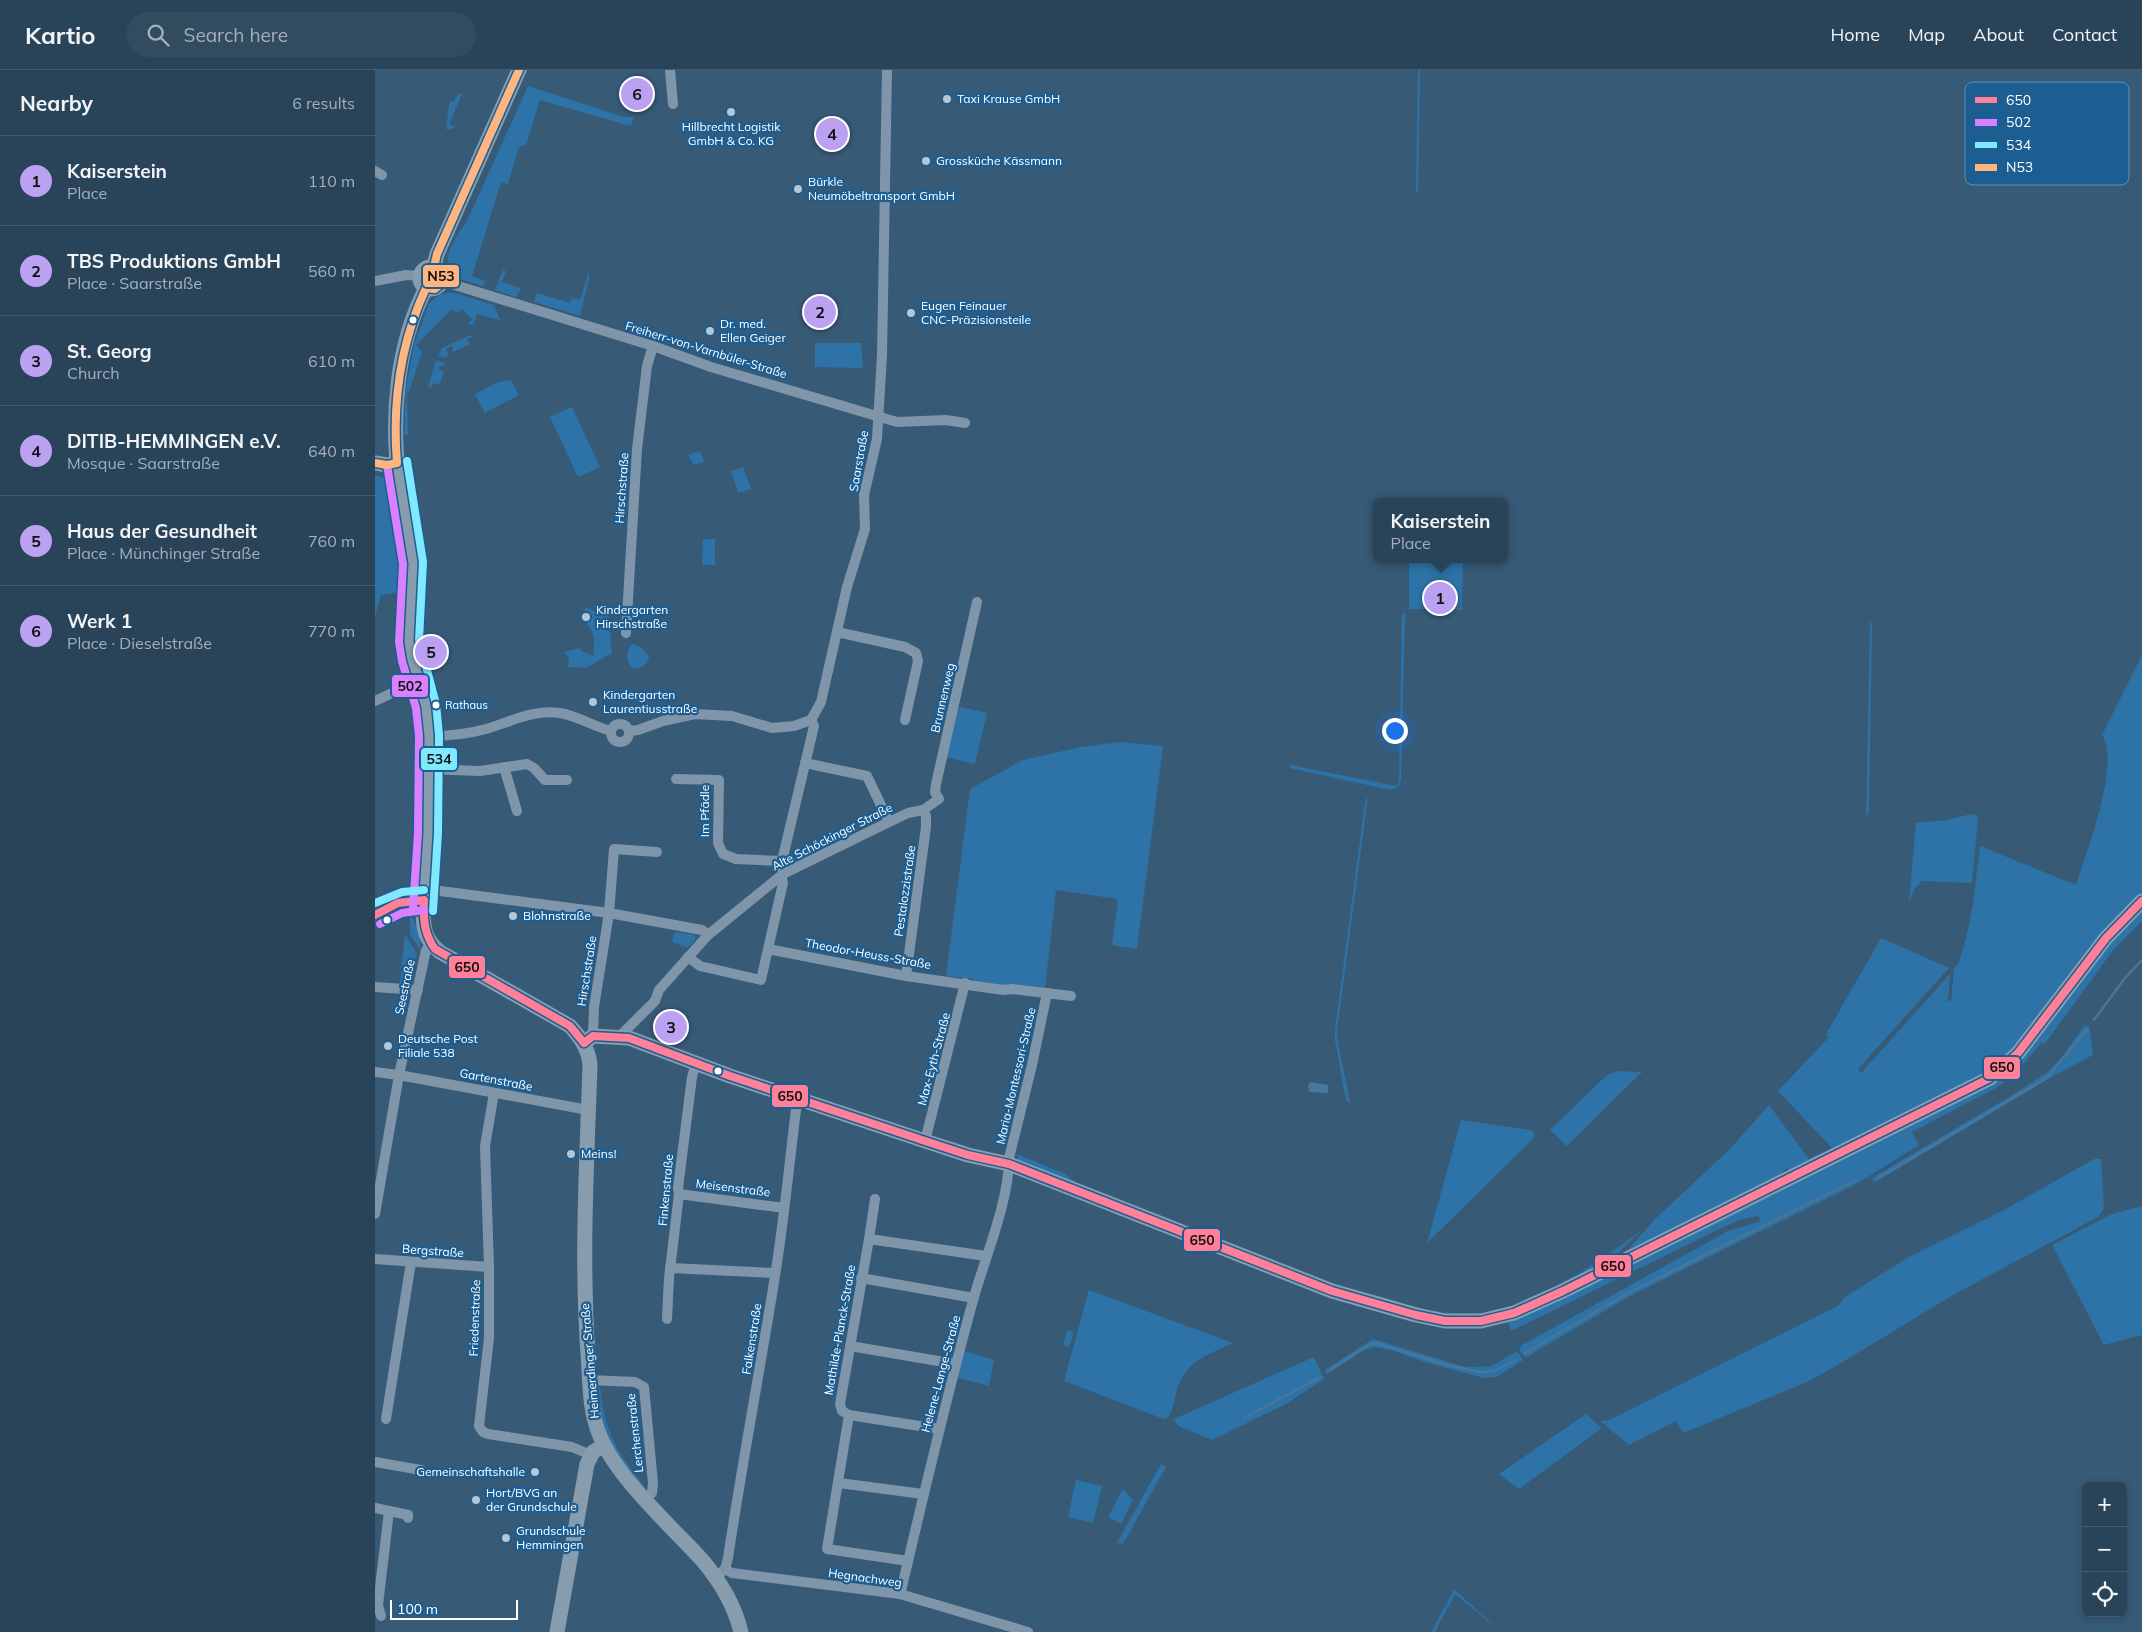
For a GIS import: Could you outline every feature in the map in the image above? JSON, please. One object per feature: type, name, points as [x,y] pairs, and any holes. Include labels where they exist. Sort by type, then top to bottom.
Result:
[{"type":"main road","points":[[434,267],[437,254],[516,71]]},
{"type":"main road","points":[[423,282],[435,289],[442,281],[441,272],[434,267],[425,269],[401,363],[395,411],[396,459],[413,564],[409,641],[426,706],[429,736],[424,900],[425,927],[432,944],[440,952],[565,1023],[588,1040],[619,1037],[659,1048],[696,1063],[925,1141],[968,1155],[1009,1164],[1340,1293],[1393,1309],[1445,1321],[1471,1322],[1494,1319],[1522,1310],[1563,1291],[1990,1078],[2018,1053],[2106,938],[2142,902]]},
{"type":"main road","points":[[375,463],[387,465],[396,459]]},
{"type":"main road","points":[[375,915],[392,907],[424,900]]},
{"type":"main road","name":"Heimerdinger Straße","points":[[588,1040],[590,1064],[584,1272],[589,1380],[594,1419],[604,1445],[617,1466],[703,1561],[721,1573],[741,1632]]},
{"type":"main road","points":[[557,1632],[587,1464],[591,1455],[604,1445]]},
{"type":"street","points":[[670,70],[673,104]]},
{"type":"street","name":"Saarstraße","points":[[768,949],[783,883],[785,867],[782,862],[814,726],[811,720],[821,702],[847,587],[865,529],[865,495],[877,439],[882,353],[887,70]]},
{"type":"street","points":[[375,281],[407,275],[423,282]]},
{"type":"street","name":"Freiherr-von-Varnbüler-Straße","points":[[442,281],[653,346],[711,367],[897,422],[914,423],[946,420],[965,423]]},
{"type":"street","name":"Hirschstraße","points":[[626,633],[637,449],[647,366],[653,346]]},
{"type":"street","name":"Brunnenweg","points":[[939,799],[935,792],[936,784],[977,602]]},
{"type":"street","points":[[837,632],[905,647],[916,653],[918,661],[905,720]]},
{"type":"street","points":[[375,701],[420,680]]},
{"type":"street","points":[[429,736],[443,736],[485,729],[528,714],[559,713],[591,722],[611,731],[615,725],[621,724],[627,727],[629,732],[663,721],[695,714],[732,716],[772,728],[794,726],[811,720]]},
{"type":"street","points":[[805,763],[867,776],[889,822]]},
{"type":"street","points":[[428,769],[480,771],[527,764],[534,768],[545,780],[567,780]]},
{"type":"street","points":[[504,767],[517,811]]},
{"type":"street","name":"Im Pfädle","points":[[676,779],[719,780],[717,843],[723,854],[736,859],[782,862]]},
{"type":"street","name":"Alte Schöckinger Straße","points":[[619,1037],[655,1001],[659,990],[708,936],[783,874],[908,813],[923,810],[939,799]]},
{"type":"street","name":"Pestalozzistraße","points":[[906,976],[926,827],[926,816],[923,810]]},
{"type":"street","name":"Hirschstraße","points":[[588,1040],[609,913],[614,849],[657,852]]},
{"type":"street","points":[[424,900],[609,913],[702,930],[708,936]]},
{"type":"street","name":"Seestraße","points":[[375,1214],[380,1162],[426,950],[432,944]]},
{"type":"street","points":[[688,956],[700,966],[761,980],[768,949]]},
{"type":"street","name":"Theodor-Heuss-Straße","points":[[768,949],[906,976],[1003,990],[1012,989],[1071,996]]},
{"type":"street","name":"Max-Eyth-Straße","points":[[925,1141],[965,983]]},
{"type":"street","points":[[375,987],[418,990]]},
{"type":"street","name":"Maria-Montessori-Straße","points":[[1009,1164],[1047,993]]},
{"type":"street","name":"Finkenstraße","points":[[667,1319],[678,1188],[688,1105],[696,1063]]},
{"type":"street","name":"Gartenstraße","points":[[375,1072],[588,1110]]},
{"type":"street","name":"Friedenstraße","points":[[494,1093],[485,1146],[489,1338],[479,1422],[480,1429],[487,1434],[572,1447],[591,1455]]},
{"type":"street","name":"Falkenstraße","points":[[721,1573],[759,1374],[799,1099]]},
{"type":"street","name":"Helene-Lange-Straße","points":[[901,1591],[939,1429],[974,1298],[999,1216],[1009,1164]]},
{"type":"street","name":"Meisenstraße","points":[[679,1194],[784,1208]]},
{"type":"street","name":"Mathilde-Planck-Straße","points":[[875,1199],[840,1404],[842,1411],[849,1415],[827,1549],[908,1561]]},
{"type":"street","points":[[869,1239],[986,1256]]},
{"type":"street","name":"Bergstraße","points":[[375,1259],[489,1267]]},
{"type":"street","points":[[386,1419],[411,1262]]},
{"type":"street","points":[[670,1268],[775,1273]]},
{"type":"street","points":[[861,1278],[974,1298]]},
{"type":"street","points":[[850,1346],[956,1364]]},
{"type":"street","name":"Lerchenstraße","points":[[589,1380],[635,1382],[644,1387],[653,1482],[652,1493],[646,1498]]},
{"type":"street","points":[[849,1415],[939,1429]]},
{"type":"street","points":[[375,1462],[421,1470]]},
{"type":"street","points":[[839,1483],[923,1494]]},
{"type":"street","points":[[375,1508],[408,1515],[408,1518]]},
{"type":"street","points":[[381,1616],[378,1605],[389,1511]]},
{"type":"street","name":"Hegnachweg","points":[[721,1573],[900,1594],[1028,1632]]},
{"type":"shaded area","points":[[1418,70],[1420,70],[1418,193],[1416,191]]},
{"type":"shaded area","points":[[528,86],[624,117],[634,117],[631,126],[540,100],[526,145],[519,147],[508,184],[501,182],[472,276],[485,281],[483,286],[464,280],[454,274],[449,268],[448,255],[454,240],[467,221]]},
{"type":"shaded area","points":[[459,93],[462,94],[449,124],[455,127],[446,129],[449,105],[451,101],[454,102]]},
{"type":"shaded area","points":[[503,270],[506,271],[502,282],[521,288],[516,297],[495,290]]},
{"type":"shaded area","points":[[588,274],[590,275],[580,316],[534,302],[537,293],[570,303],[572,298],[580,300]]},
{"type":"shaded area","points":[[455,293],[494,305],[500,320],[477,314],[473,325],[468,324],[472,319],[462,309],[457,313],[452,309],[416,345],[422,352],[409,392],[407,393],[408,435],[404,435],[406,388],[414,345],[429,303],[439,295]]},
{"type":"shaded area","points":[[471,335],[472,337],[467,339],[470,344],[453,352],[452,346],[446,349],[448,354],[446,358],[438,356],[442,348]]},
{"type":"shaded area","points":[[815,343],[861,343],[863,368],[815,367]]},
{"type":"shaded area","points":[[436,360],[445,363],[444,366],[440,365],[439,370],[444,372],[439,385],[433,383],[431,388],[428,387]]},
{"type":"shaded area","points":[[511,380],[519,395],[485,413],[475,394],[498,382]]},
{"type":"shaded area","points":[[572,407],[600,467],[578,477],[550,417]]},
{"type":"shaded area","points":[[700,451],[704,462],[694,465],[688,455]]},
{"type":"shaded area","points":[[743,467],[751,489],[738,493],[731,471]]},
{"type":"shaded area","points":[[375,475],[384,478],[391,488],[407,571],[407,591],[381,595],[375,616]]},
{"type":"shaded area","points":[[703,539],[715,539],[715,565],[702,565]]},
{"type":"shaded area","points":[[1409,563],[1463,563],[1462,610],[1409,609]]},
{"type":"shaded area","points":[[586,607],[600,614],[608,612],[612,653],[586,668],[568,667],[569,660],[564,652],[580,648],[580,650],[593,656],[593,635],[589,626],[581,617]]},
{"type":"shaded area","points":[[1402,613],[1405,613],[1401,780],[1399,786],[1390,790],[1290,768],[1290,765],[1396,786],[1399,782]]},
{"type":"shaded area","points":[[1870,621],[1872,624],[1869,812],[1866,818]]},
{"type":"shaded area","points":[[632,644],[641,647],[649,656],[646,664],[638,668],[632,668],[627,659]]},
{"type":"shaded area","points":[[2142,655],[2142,896],[1997,1068],[1782,1178],[1788,1169],[1787,1167],[1776,1181],[1620,1259],[1654,1220],[1730,1149],[1769,1105],[1809,1159],[1832,1148],[1778,1091],[1829,1037],[1826,1034],[1881,938],[1949,968],[1858,1069],[1861,1073],[1950,974],[1948,1001],[1951,1001],[1954,968],[1959,962],[1973,904],[1980,846],[2076,885],[2094,831],[2105,787],[2107,748],[2102,735]]},
{"type":"shaded area","points":[[961,707],[987,713],[975,764],[945,757],[957,709]]},
{"type":"shaded area","points":[[1120,742],[1163,746],[1137,949],[1112,945],[1118,899],[1056,890],[1045,989],[980,984],[973,979],[946,976],[970,789],[1023,760],[1081,747]]},
{"type":"shaded area","points":[[1368,796],[1337,1030],[1350,1102],[1347,1101],[1345,1095],[1335,1040],[1335,1030],[1365,802]]},
{"type":"shaded area","points":[[1971,814],[1976,815],[1978,819],[1972,883],[1922,881],[1915,888],[1909,902],[1916,823],[1947,820]]},
{"type":"shaded area","points":[[2142,907],[2142,921],[2114,949],[2044,1045],[2041,1043],[2018,1071],[1996,1088],[1912,1132],[1919,1145],[1858,1183],[1630,1296],[1525,1358],[1519,1349],[1522,1345],[1730,1230],[1759,1222],[1760,1219],[1758,1216],[1742,1219],[1728,1225],[1511,1331],[1507,1319],[1755,1200],[1775,1194],[1791,1182],[1982,1087],[2098,953]]},
{"type":"shaded area","points":[[410,913],[418,931],[420,950],[410,934]]},
{"type":"shaded area","points":[[674,933],[695,935],[695,940],[688,948],[672,942]]},
{"type":"shaded area","points":[[405,934],[417,954],[412,984],[400,983]]},
{"type":"shaded area","points":[[2085,1025],[2090,1030],[2093,1055],[2055,1075],[1874,1183],[1872,1179],[1877,1175],[2048,1072],[2061,1058]]},
{"type":"shaded area","points":[[1617,1071],[1642,1072],[1567,1146],[1550,1130],[1607,1075]]},
{"type":"shaded area","points":[[1310,1082],[1328,1085],[1328,1093],[1309,1092],[1308,1086]]},
{"type":"shaded area","points":[[1461,1120],[1531,1130],[1534,1133],[1534,1138],[1427,1243]]},
{"type":"shaded area","points":[[1017,1154],[1065,1174],[1079,1185],[1018,1160]]},
{"type":"shaded area","points":[[2094,1159],[2101,1159],[2104,1208],[2098,1217],[1953,1295],[1805,1383],[1683,1433],[1676,1421],[1629,1445],[1600,1421],[1609,1420],[1838,1306],[1845,1297],[1907,1258],[2004,1210]]},
{"type":"shaded area","points":[[2142,1206],[2142,1335],[2104,1345],[2052,1245],[2112,1214]]},
{"type":"shaded area","points":[[1644,1228],[1622,1249],[1613,1262],[1513,1310],[1460,1318],[1377,1301],[1378,1296],[1429,1310],[1460,1314],[1483,1313],[1508,1307],[1558,1286],[1605,1257]]},
{"type":"shaded area","points":[[1089,1290],[1233,1343],[1205,1356],[1191,1367],[1180,1382],[1170,1414],[1166,1419],[1161,1418],[1064,1381]]},
{"type":"shaded area","points":[[1067,1330],[1074,1332],[1069,1347],[1063,1345]]},
{"type":"shaded area","points":[[1373,1339],[1461,1366],[1492,1366],[1517,1351],[1523,1360],[1496,1377],[1484,1378],[1425,1362],[1391,1350],[1373,1347],[1361,1352],[1327,1374],[1325,1370]]},
{"type":"shaded area","points":[[964,1351],[994,1360],[989,1386],[955,1377]]},
{"type":"shaded area","points":[[1314,1357],[1324,1379],[1286,1404],[1212,1440],[1178,1426],[1174,1419]]},
{"type":"shaded area","points":[[596,1387],[600,1387],[605,1417],[614,1441],[627,1463],[645,1487],[624,1463],[611,1443],[600,1411]]},
{"type":"shaded area","points":[[1586,1414],[1602,1428],[1519,1489],[1499,1474]]},
{"type":"shaded area","points":[[1161,1464],[1166,1467],[1123,1544],[1117,1543]]},
{"type":"shaded area","points":[[1076,1480],[1102,1486],[1093,1523],[1068,1517]]},
{"type":"shaded area","points":[[1123,1489],[1133,1500],[1121,1524],[1108,1517]]},
{"type":"shaded area","points":[[1454,1590],[1501,1632],[1455,1594],[1435,1632],[1431,1632]]},
{"type":"waterway","points":[[2094,1020],[2125,978],[2142,960]]},
{"type":"waterway","points":[[1878,1178],[2048,1077],[2088,1028]]},
{"type":"waterway","points":[[1525,1353],[1628,1293],[1856,1180]]},
{"type":"waterway","points":[[1330,1370],[1368,1345],[1376,1343],[1447,1365],[1481,1372],[1494,1371],[1516,1360]]},
{"type":"waterway","points":[[1244,1418],[1319,1378]]},
{"type":"transit line","name":"N53","points":[[375,463],[387,465],[397,463],[397,396],[404,352],[410,330],[426,288],[435,289],[442,283],[441,272],[434,267],[437,254],[519,70]]},
{"type":"transit line","name":"534","points":[[407,461],[423,562],[419,640],[436,704],[439,735],[438,833],[433,911]]},
{"type":"transit line","name":"502","points":[[387,465],[403,564],[399,642],[402,661],[416,708],[419,736],[418,833],[413,909]]},
{"type":"transit line","name":"534","points":[[375,903],[402,892],[424,890]]},
{"type":"transit line","name":"650","points":[[375,915],[398,903],[424,900],[425,926],[435,949],[570,1026],[584,1043]]},
{"type":"transit line","name":"650","points":[[584,1043],[593,1036],[629,1038],[730,1076],[925,1141],[968,1155],[1009,1164],[1332,1291],[1416,1315],[1445,1321],[1481,1321],[1514,1313],[1563,1291],[1990,1078],[2018,1053],[2106,938],[2142,901]]},
{"type":"transit line","name":"502","points":[[380,924],[402,913],[424,910]]},
{"type":"place","name":"Werk 1","points":[[637,94]]},
{"type":"place","name":"Taxi Krause GmbH","points":[[947,99]]},
{"type":"place","name":"Hillbrecht Logistik GmbH & Co. KG","points":[[731,112]]},
{"type":"place","name":"DITIB-HEMMINGEN e.V.","points":[[832,134]]},
{"type":"place","name":"Grossküche Kässmann","points":[[926,161]]},
{"type":"place","name":"Bürkle Neumöbeltransport GmbH","points":[[798,189]]},
{"type":"place","name":"TBS Produktions GmbH","points":[[820,312]]},
{"type":"place","name":"Eugen Feinauer CNC-Präzisionsteile","points":[[911,313]]},
{"type":"place","name":"Dr. med. Ellen Geiger","points":[[710,331]]},
{"type":"place","name":"Kaiserstein","points":[[1440,598]]},
{"type":"place","name":"Kindergarten Hirschstraße","points":[[586,617]]},
{"type":"place","name":"Haus der Gesundheit","points":[[431,652]]},
{"type":"place","name":"Kindergarten Laurentiusstraße","points":[[593,702]]},
{"type":"place","name":"Rathaus","points":[[436,705]]},
{"type":"place","name":"Blohnstraße","points":[[513,916]]},
{"type":"place","name":"St. Georg","points":[[671,1027]]},
{"type":"place","name":"Deutsche Post Filiale 538","points":[[388,1046]]},
{"type":"place","name":"Meins!","points":[[571,1154]]},
{"type":"place","name":"Gemeinschaftshalle","points":[[535,1472]]},
{"type":"place","name":"Hort/BVG an der Grundschule","points":[[476,1500]]},
{"type":"place","name":"Grundschule Hemmingen","points":[[506,1538]]}]
